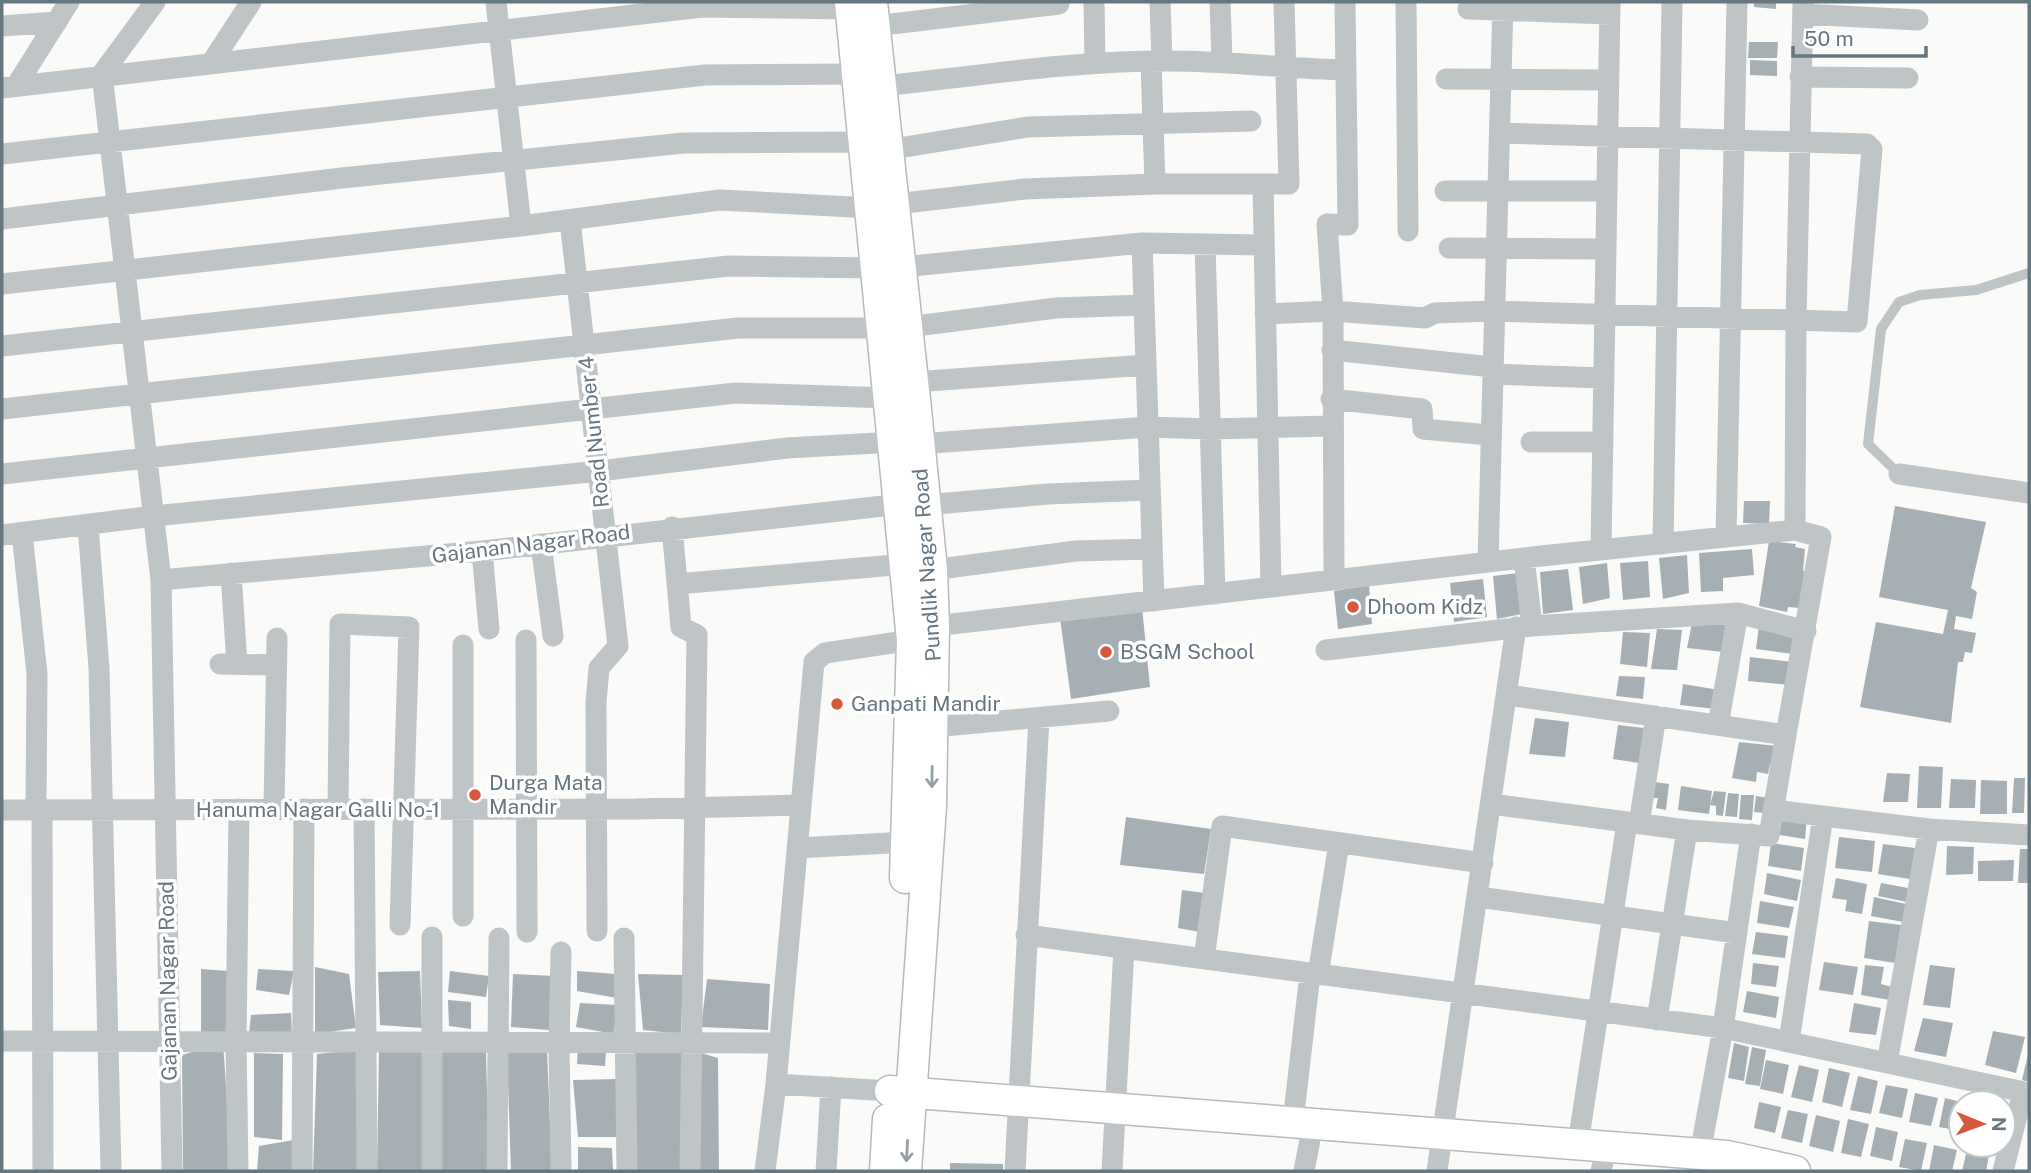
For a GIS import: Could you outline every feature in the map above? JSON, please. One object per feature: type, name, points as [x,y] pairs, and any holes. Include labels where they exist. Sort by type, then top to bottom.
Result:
[{"type":"main road","name":"Pundlik Nagar Road","points":[[862,10],[870,80],[873,148],[883,206],[933,727],[931,806],[900,1092],[885,1171]]},
{"type":"main road","name":"Pundlik Nagar Road","points":[[906,1171],[900,1092],[908,842],[923,633]]},
{"type":"main road","points":[[900,1092],[1444,1134],[1595,1154],[1717,1160],[1795,1171]]},
{"type":"street","points":[[9,87],[69,2]]},
{"type":"street","points":[[102,74],[155,2]]},
{"type":"street","points":[[212,62],[251,2]]},
{"type":"street","points":[[496,2],[521,226]]},
{"type":"street","points":[[1094,2],[1095,63]]},
{"type":"street","points":[[1155,184],[1153,125],[1160,2]]},
{"type":"street","points":[[1220,2],[1222,61]]},
{"type":"street","points":[[2,284],[521,226],[720,200],[883,206],[1025,190],[1155,184],[1289,184],[1284,2]]},
{"type":"street","points":[[1334,580],[1331,399],[1333,311],[1327,225],[1348,225],[1345,2]]},
{"type":"street","points":[[1406,2],[1408,231]]},
{"type":"street","points":[[1663,544],[1672,2]]},
{"type":"street","points":[[1726,537],[1732,140],[1737,2]]},
{"type":"street","points":[[9,87],[102,74],[702,7],[862,10],[1059,4]]},
{"type":"street","points":[[1488,562],[1489,435],[1502,6]]},
{"type":"street","points":[[1468,9],[1502,6],[1610,8],[1601,550]]},
{"type":"street","points":[[1795,530],[1796,320],[1803,8],[1918,20]]},
{"type":"street","points":[[2,26],[57,22]]},
{"type":"street","points":[[2,154],[705,75],[870,80],[1156,61],[1222,61],[1285,69],[1346,70]]},
{"type":"street","name":"Gajanan Nagar Road","points":[[102,74],[161,580],[172,1171]]},
{"type":"street","points":[[1800,77],[1908,78]]},
{"type":"street","points":[[1446,79],[1609,80]]},
{"type":"street","points":[[2,219],[118,203],[684,143],[873,148],[1028,127],[1251,121]]},
{"type":"street","points":[[1265,314],[1333,311],[1425,318],[1435,313],[1494,311],[1857,322],[1872,149],[1867,145],[1500,133]]},
{"type":"street","points":[[1263,184],[1271,586]]},
{"type":"street","points":[[1445,191],[1607,191]]},
{"type":"street","name":"Road Number 4","points":[[570,220],[618,646],[599,668],[596,702],[597,931]]},
{"type":"street","points":[[2,346],[729,266],[889,268],[1142,243],[1264,245]]},
{"type":"street","points":[[1142,243],[1154,601]]},
{"type":"street","points":[[1205,244],[1214,594]]},
{"type":"street","points":[[1449,248],[1606,249]]},
{"type":"street","points":[[2,409],[738,328],[895,327],[1056,308],[1144,305]]},
{"type":"street","points":[[1332,349],[1492,371],[1604,378]]},
{"type":"street","points":[[2,474],[736,393],[902,390],[1146,365]]},
{"type":"street","points":[[1331,399],[1422,409],[1423,429],[1489,435]]},
{"type":"street","points":[[43,1171],[37,674],[12,534],[154,516],[598,471],[787,448],[1148,427],[1210,429],[1332,426]]},
{"type":"street","points":[[1531,442],[1602,442]]},
{"type":"street","points":[[1899,474],[2029,493]]},
{"type":"street","name":"Gajanan Nagar Road","points":[[161,580],[482,551],[672,527],[913,504],[1150,490]]},
{"type":"street","points":[[88,525],[99,668],[111,1171]]},
{"type":"street","points":[[672,527],[681,627],[697,635],[692,808],[690,1171]]},
{"type":"street","points":[[765,1171],[776,1084],[814,662],[825,653],[923,633],[1271,586],[1795,530],[1821,537],[1769,836],[1686,830],[1491,804]]},
{"type":"street","points":[[541,544],[553,636]]},
{"type":"street","points":[[677,584],[919,567],[1076,551],[1152,549]]},
{"type":"street","points":[[482,551],[489,629]]},
{"type":"street","points":[[1437,1171],[1507,695],[1524,626],[1524,558]]},
{"type":"street","points":[[231,573],[229,664],[276,665]]},
{"type":"street","points":[[1326,650],[1524,626],[1738,613],[1806,631]]},
{"type":"street","points":[[1718,725],[1738,613]]},
{"type":"street","points":[[338,809],[340,624],[410,627],[400,925]]},
{"type":"street","points":[[274,809],[276,638]]},
{"type":"street","points":[[526,640],[527,932]]},
{"type":"street","points":[[463,645],[463,916]]},
{"type":"street","points":[[1507,695],[1786,735]]},
{"type":"street","points":[[933,727],[1109,711]]},
{"type":"street","points":[[1595,1154],[1597,1012],[1611,916],[1656,716]]},
{"type":"street","points":[[1015,1171],[1016,1101],[1039,718]]},
{"type":"street","name":"Hanuma Nagar Galli No-1","points":[[2,810],[597,809],[801,805]]},
{"type":"street","points":[[302,1171],[304,809]]},
{"type":"street","points":[[364,809],[367,1171]]},
{"type":"street","points":[[238,1171],[236,1042],[239,810]]},
{"type":"street","points":[[1774,810],[1929,829],[2029,835]]},
{"type":"street","points":[[1789,1042],[1823,816]]},
{"type":"street","points":[[1204,959],[1222,826],[1483,863]]},
{"type":"street","points":[[1887,1063],[1929,829]]},
{"type":"street","points":[[1657,1020],[1686,830]]},
{"type":"street","points":[[1717,1160],[1723,1028],[1751,834]]},
{"type":"street","points":[[797,848],[908,842]]},
{"type":"street","points":[[1304,1171],[1303,1123],[1314,974],[1339,843]]},
{"type":"street","points":[[1478,898],[1737,933]]},
{"type":"street","points":[[1026,935],[1723,1028],[2026,1092],[2003,1171]]},
{"type":"street","points":[[432,937],[432,1171]]},
{"type":"street","points":[[497,1171],[499,938]]},
{"type":"street","points":[[624,938],[627,1171]]},
{"type":"street","points":[[1112,1171],[1124,948]]},
{"type":"street","points":[[561,952],[561,1171]]},
{"type":"street","points":[[2,1041],[779,1043]]},
{"type":"street","points":[[776,1084],[900,1092]]},
{"type":"street","points":[[826,1171],[831,1087]]},
{"type":"lane","points":[[1899,474],[1868,444],[1881,329],[1899,302],[1920,295],[1976,290],[2029,273]]},
{"type":"building","points":[[1754,2],[1776,2],[1776,9],[1754,7]]},
{"type":"building","points":[[1749,42],[1778,42],[1777,58],[1748,58]]},
{"type":"building","points":[[1750,60],[1777,61],[1777,76],[1750,75]]},
{"type":"building","points":[[1744,501],[1770,501],[1769,524],[1743,523]]},
{"type":"building","points":[[1895,506],[1986,522],[1971,588],[1977,592],[1972,619],[1956,616],[1954,629],[1976,633],[1972,653],[1965,652],[1963,662],[1958,662],[1951,723],[1860,707],[1876,622],[1943,634],[1948,610],[1879,597]]},
{"type":"building","points":[[1769,541],[1796,544],[1795,547],[1805,549],[1803,571],[1811,573],[1800,608],[1788,607],[1787,612],[1759,606]]},
{"type":"building","points":[[1752,549],[1754,575],[1723,578],[1723,591],[1701,592],[1699,553]]},
{"type":"building","points":[[1687,555],[1689,593],[1663,599],[1659,558]]},
{"type":"building","points":[[1648,561],[1650,597],[1623,600],[1620,563]]},
{"type":"building","points":[[1607,563],[1610,598],[1583,604],[1579,567]]},
{"type":"building","points":[[1568,569],[1573,610],[1543,614],[1540,572]]},
{"type":"building","points":[[1519,573],[1522,614],[1497,619],[1493,576]]},
{"type":"building","points":[[1483,579],[1487,617],[1454,622],[1450,583]]},
{"type":"building","name":"Dhoom Kidz","points":[[1369,585],[1372,624],[1338,629],[1334,591]]},
{"type":"building","name":"BSGM School","points":[[1142,607],[1150,687],[1071,699],[1060,618]]},
{"type":"building","points":[[1692,623],[1729,625],[1723,652],[1687,648]]},
{"type":"building","points":[[1759,626],[1795,630],[1793,654],[1756,649]]},
{"type":"building","points":[[1657,629],[1682,630],[1677,670],[1651,669]]},
{"type":"building","points":[[1623,632],[1650,633],[1647,667],[1620,664]]},
{"type":"building","points":[[1750,657],[1792,662],[1790,685],[1748,681]]},
{"type":"building","points":[[1619,676],[1645,677],[1643,699],[1616,696]]},
{"type":"building","points":[[1683,684],[1719,690],[1716,709],[1680,705]]},
{"type":"building","points":[[1535,718],[1569,722],[1565,757],[1529,754]]},
{"type":"building","points":[[1618,725],[1644,728],[1639,763],[1613,759]]},
{"type":"building","points":[[1739,742],[1777,746],[1775,764],[1770,764],[1768,774],[1757,772],[1756,782],[1732,778]]},
{"type":"building","points":[[1919,766],[1943,767],[1941,808],[1917,808]]},
{"type":"building","points":[[1887,773],[1910,774],[1908,802],[1883,802]]},
{"type":"building","points":[[2014,778],[2025,778],[2024,813],[2012,813]]},
{"type":"building","points":[[1951,779],[1976,780],[1975,808],[1949,808]]},
{"type":"building","points":[[1981,780],[2007,781],[2007,814],[1980,814]]},
{"type":"building","points":[[1655,782],[1669,784],[1666,810],[1656,808],[1658,798],[1652,798]]},
{"type":"building","points":[[1681,786],[1712,791],[1709,814],[1678,810]]},
{"type":"building","points":[[1714,791],[1726,792],[1723,816],[1716,815],[1716,806],[1710,805]]},
{"type":"building","points":[[1728,793],[1739,794],[1737,817],[1725,816]]},
{"type":"building","points":[[1741,795],[1754,795],[1752,820],[1739,819]]},
{"type":"building","points":[[1756,796],[1769,798],[1767,813],[1754,812]]},
{"type":"building","points":[[1778,813],[1807,817],[1805,839],[1774,834]]},
{"type":"building","points":[[1126,817],[1211,829],[1204,874],[1120,865]]},
{"type":"building","points":[[1839,837],[1875,841],[1872,872],[1835,868]]},
{"type":"building","points":[[1771,843],[1804,848],[1801,871],[1768,866]]},
{"type":"building","points":[[1883,844],[1915,848],[1910,879],[1878,874]]},
{"type":"building","points":[[1947,846],[1974,847],[1973,874],[1946,875]]},
{"type":"building","points":[[2020,849],[2029,849],[2029,883],[2018,883]]},
{"type":"building","points":[[2014,860],[2013,881],[1978,881],[1978,861]]},
{"type":"building","points":[[1767,873],[1801,880],[1797,901],[1764,894]]},
{"type":"building","points":[[1836,878],[1867,884],[1862,914],[1845,911],[1847,900],[1832,898]]},
{"type":"building","points":[[1881,883],[1908,888],[1907,902],[1878,896]]},
{"type":"building","points":[[1182,890],[1205,893],[1200,932],[1178,928]]},
{"type":"building","points":[[1874,897],[1906,904],[1903,922],[1871,916]]},
{"type":"building","points":[[1760,901],[1794,907],[1789,928],[1757,923]]},
{"type":"building","points":[[1869,921],[1901,925],[1895,963],[1864,958]]},
{"type":"building","points":[[1756,932],[1788,936],[1785,958],[1752,954]]},
{"type":"building","points":[[1824,962],[1858,967],[1853,995],[1819,990]]},
{"type":"building","points":[[1753,963],[1779,966],[1776,987],[1751,984]]},
{"type":"building","points":[[1865,965],[1884,967],[1881,984],[1892,987],[1890,1000],[1861,995]]},
{"type":"building","points":[[1930,965],[1955,968],[1950,1008],[1923,1005]]},
{"type":"building","points":[[315,967],[349,974],[356,1028],[315,1034]]},
{"type":"building","points":[[201,969],[228,971],[229,1033],[201,1033]]},
{"type":"building","points":[[258,969],[294,971],[289,995],[256,990]]},
{"type":"building","points":[[420,971],[422,1028],[380,1025],[378,972]]},
{"type":"building","points":[[450,971],[489,976],[486,997],[448,992]]},
{"type":"building","points":[[577,971],[615,974],[617,998],[577,991]]},
{"type":"building","points":[[513,974],[554,976],[549,1030],[511,1027]]},
{"type":"building","points":[[638,974],[683,975],[681,1034],[643,1030]]},
{"type":"building","points":[[707,979],[770,984],[768,1030],[701,1027]]},
{"type":"building","points":[[1747,991],[1779,997],[1776,1018],[1743,1012]]},
{"type":"building","points":[[448,1000],[471,1002],[471,1029],[449,1026]]},
{"type":"building","points":[[580,1003],[617,1005],[614,1034],[576,1027]]},
{"type":"building","points":[[1854,1003],[1881,1008],[1876,1035],[1849,1032]]},
{"type":"building","points":[[291,1013],[292,1034],[249,1033],[251,1015]]},
{"type":"building","points":[[1923,1018],[1953,1023],[1946,1057],[1914,1051]]},
{"type":"building","points":[[1993,1031],[2025,1037],[2016,1073],[1985,1065]]},
{"type":"building","points":[[223,1043],[232,1171],[183,1171],[182,1055]]},
{"type":"building","points":[[422,1043],[422,1171],[377,1171],[379,1051]]},
{"type":"building","points":[[1734,1043],[1749,1047],[1744,1081],[1728,1078]]},
{"type":"building","points":[[578,1044],[606,1051],[605,1066],[577,1064]]},
{"type":"building","points":[[1752,1047],[1766,1050],[1760,1086],[1745,1084]]},
{"type":"building","points":[[359,1050],[359,1171],[313,1171],[317,1054]]},
{"type":"building","points":[[442,1050],[486,1051],[489,1171],[441,1171]]},
{"type":"building","points":[[547,1050],[552,1171],[511,1171],[507,1052]]},
{"type":"building","points":[[2029,1050],[2029,1082],[2022,1080]]},
{"type":"building","points":[[634,1051],[683,1053],[683,1171],[636,1171]]},
{"type":"building","points":[[254,1053],[283,1054],[282,1140],[254,1137]]},
{"type":"building","points":[[701,1053],[718,1058],[719,1171],[698,1171]]},
{"type":"building","points":[[1766,1060],[1789,1065],[1783,1094],[1760,1089]]},
{"type":"building","points":[[1799,1065],[1819,1070],[1812,1102],[1791,1097]]},
{"type":"building","points":[[1829,1068],[1850,1073],[1842,1107],[1822,1102]]},
{"type":"building","points":[[1858,1076],[1878,1081],[1871,1114],[1850,1110]]},
{"type":"building","points":[[616,1079],[618,1137],[578,1137],[573,1080]]},
{"type":"building","points":[[1886,1085],[1908,1089],[1902,1118],[1879,1113]]},
{"type":"building","points":[[1915,1093],[1938,1098],[1931,1126],[1909,1122]]},
{"type":"building","points":[[1945,1098],[1947,1128],[1939,1127]]},
{"type":"building","points":[[1759,1102],[1781,1107],[1775,1133],[1754,1128]]},
{"type":"building","points":[[1788,1110],[1808,1114],[1802,1143],[1781,1138]]},
{"type":"building","points":[[1816,1115],[1840,1121],[1833,1152],[1809,1146]]},
{"type":"building","points":[[1848,1119],[1869,1124],[1861,1157],[1841,1153]]},
{"type":"building","points":[[1876,1127],[1898,1132],[1892,1161],[1870,1156]]},
{"type":"building","points":[[1905,1139],[1927,1143],[1921,1171],[1899,1167]]},
{"type":"building","points":[[294,1140],[296,1171],[257,1171],[259,1146]]},
{"type":"building","points":[[1934,1145],[1947,1148],[1947,1159],[1955,1159],[1952,1171],[1929,1171]]},
{"type":"building","points":[[578,1147],[612,1148],[613,1171],[578,1171]]},
{"type":"building","points":[[1965,1159],[1988,1159],[1986,1171],[1962,1171]]},
{"type":"building","points":[[950,1163],[1003,1164],[1003,1171],[950,1171]]},
{"type":"place","name":"Dhoom Kidz","points":[[1353,607]]},
{"type":"place","name":"BSGM School","points":[[1106,652]]},
{"type":"place","name":"Ganpati Mandir","points":[[837,704]]},
{"type":"place","name":"Durga Mata Mandir","points":[[475,795]]}]
